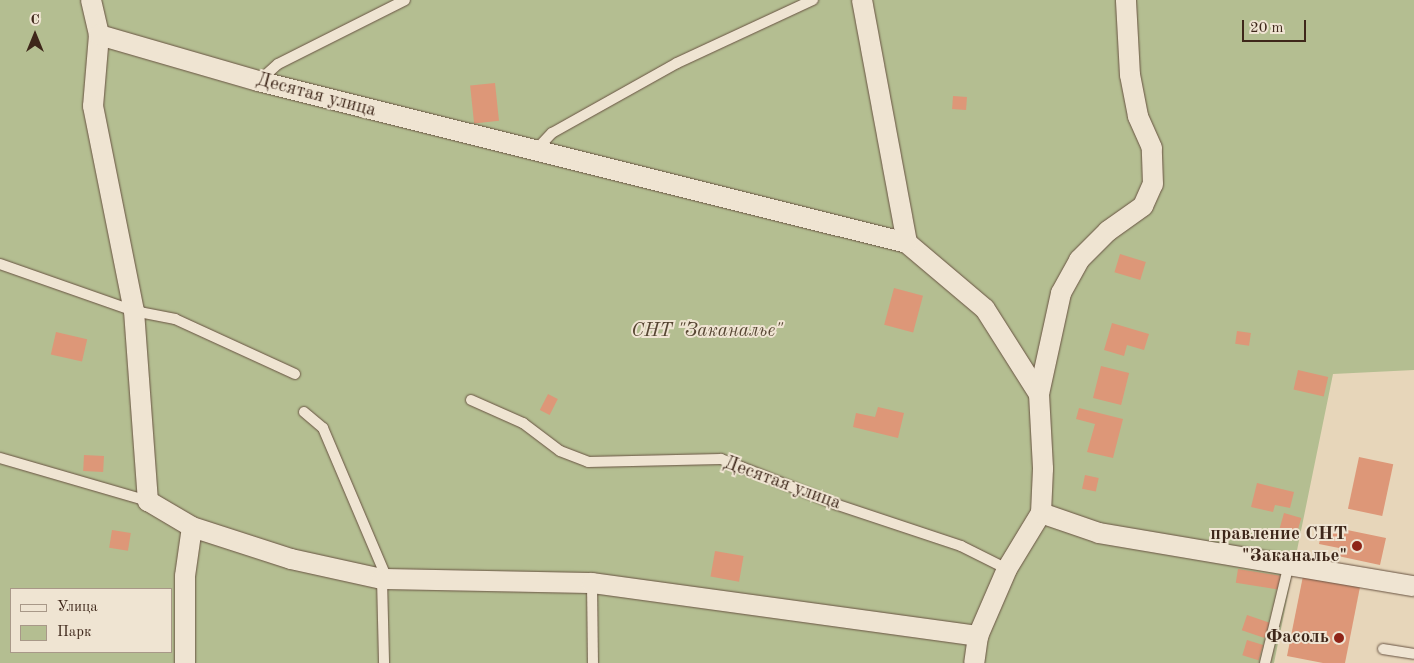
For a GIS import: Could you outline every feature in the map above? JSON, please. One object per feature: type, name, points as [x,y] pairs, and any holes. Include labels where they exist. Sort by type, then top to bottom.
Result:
[{"type":"street","points":[[91,0],[99,35],[92,106],[134,311],[148,501],[192,527],[291,560],[385,579],[592,583],[978,636]]},
{"type":"street","points":[[862,0],[907,243],[985,309],[1039,394]]},
{"type":"street","points":[[974,663],[978,636],[1007,569],[1041,513],[1043,469],[1039,394],[1061,292],[1079,260],[1108,231],[1143,206],[1153,184],[1152,148],[1138,116],[1130,75],[1126,0]]},
{"type":"street","name":"Десятая улица","points":[[99,35],[258,81],[534,152],[907,243]]},
{"type":"street","points":[[1041,513],[1099,533],[1414,586]]},
{"type":"street","points":[[186,663],[186,576],[192,527]]},
{"type":"lane","points":[[258,81],[278,64],[405,0]]},
{"type":"lane","points":[[534,152],[552,133],[677,63],[812,0]]},
{"type":"lane","points":[[0,264],[134,311],[175,319],[296,374]]},
{"type":"lane","name":"Десятая улица","points":[[471,400],[523,423],[560,451],[588,462],[721,459],[835,504],[961,546],[1007,569]]},
{"type":"lane","points":[[304,412],[323,428],[385,579],[384,663]]},
{"type":"lane","points":[[0,458],[148,501]]},
{"type":"lane","points":[[1265,663],[1289,564]]},
{"type":"lane","points":[[592,583],[593,663]]},
{"type":"lane","points":[[1383,650],[1414,654]]},
{"type":"green space","name":"СНТ \"Заканалье\"","points":[[0,0],[1414,0],[1414,370],[1333,374],[1274,663],[0,663]]},
{"type":"building","points":[[495,83],[499,121],[474,123],[470,86]]},
{"type":"building","points":[[953,96],[967,97],[966,110],[952,109]]},
{"type":"building","points":[[1120,254],[1146,262],[1140,280],[1114,272]]},
{"type":"building","points":[[894,288],[923,296],[913,332],[884,325]]},
{"type":"building","points":[[1112,323],[1149,334],[1144,350],[1127,345],[1124,356],[1104,350]]},
{"type":"building","points":[[1237,331],[1251,333],[1249,346],[1235,344]]},
{"type":"building","points":[[56,332],[87,339],[82,362],[51,354]]},
{"type":"building","points":[[1101,366],[1129,373],[1121,405],[1093,398]]},
{"type":"building","points":[[1298,370],[1328,377],[1324,396],[1294,389]]},
{"type":"building","points":[[548,394],[558,399],[550,415],[540,410]]},
{"type":"building","points":[[878,407],[904,413],[898,438],[853,427],[856,413],[875,417]]},
{"type":"building","points":[[1079,408],[1123,419],[1113,458],[1087,452],[1095,424],[1076,419]]},
{"type":"building","points":[[84,455],[104,456],[103,472],[83,471]]},
{"type":"building","points":[[1359,457],[1393,464],[1382,516],[1348,509]]},
{"type":"building","points":[[1085,475],[1099,478],[1096,492],[1082,489]]},
{"type":"building","points":[[1257,483],[1294,492],[1290,508],[1275,505],[1273,512],[1251,507]]},
{"type":"building","points":[[1284,513],[1301,518],[1295,539],[1278,534]]},
{"type":"building","name":"правление СНТ \"Заканалье\"","points":[[1323,525],[1386,538],[1380,565],[1338,556],[1339,548],[1319,544]]},
{"type":"building","points":[[112,530],[131,533],[128,551],[109,548]]},
{"type":"building","points":[[715,551],[744,556],[739,582],[710,577]]},
{"type":"building","points":[[1238,569],[1280,576],[1278,590],[1236,583]]},
{"type":"building","points":[[1303,576],[1360,587],[1345,663],[1323,663],[1287,656]]},
{"type":"building","points":[[1247,615],[1270,623],[1264,638],[1242,630]]},
{"type":"building","points":[[1247,640],[1263,645],[1259,660],[1242,655]]},
{"type":"place","name":"правление СНТ \"Заканалье\"","points":[[1357,546]]},
{"type":"place","name":"Фасоль","points":[[1339,638]]}]
